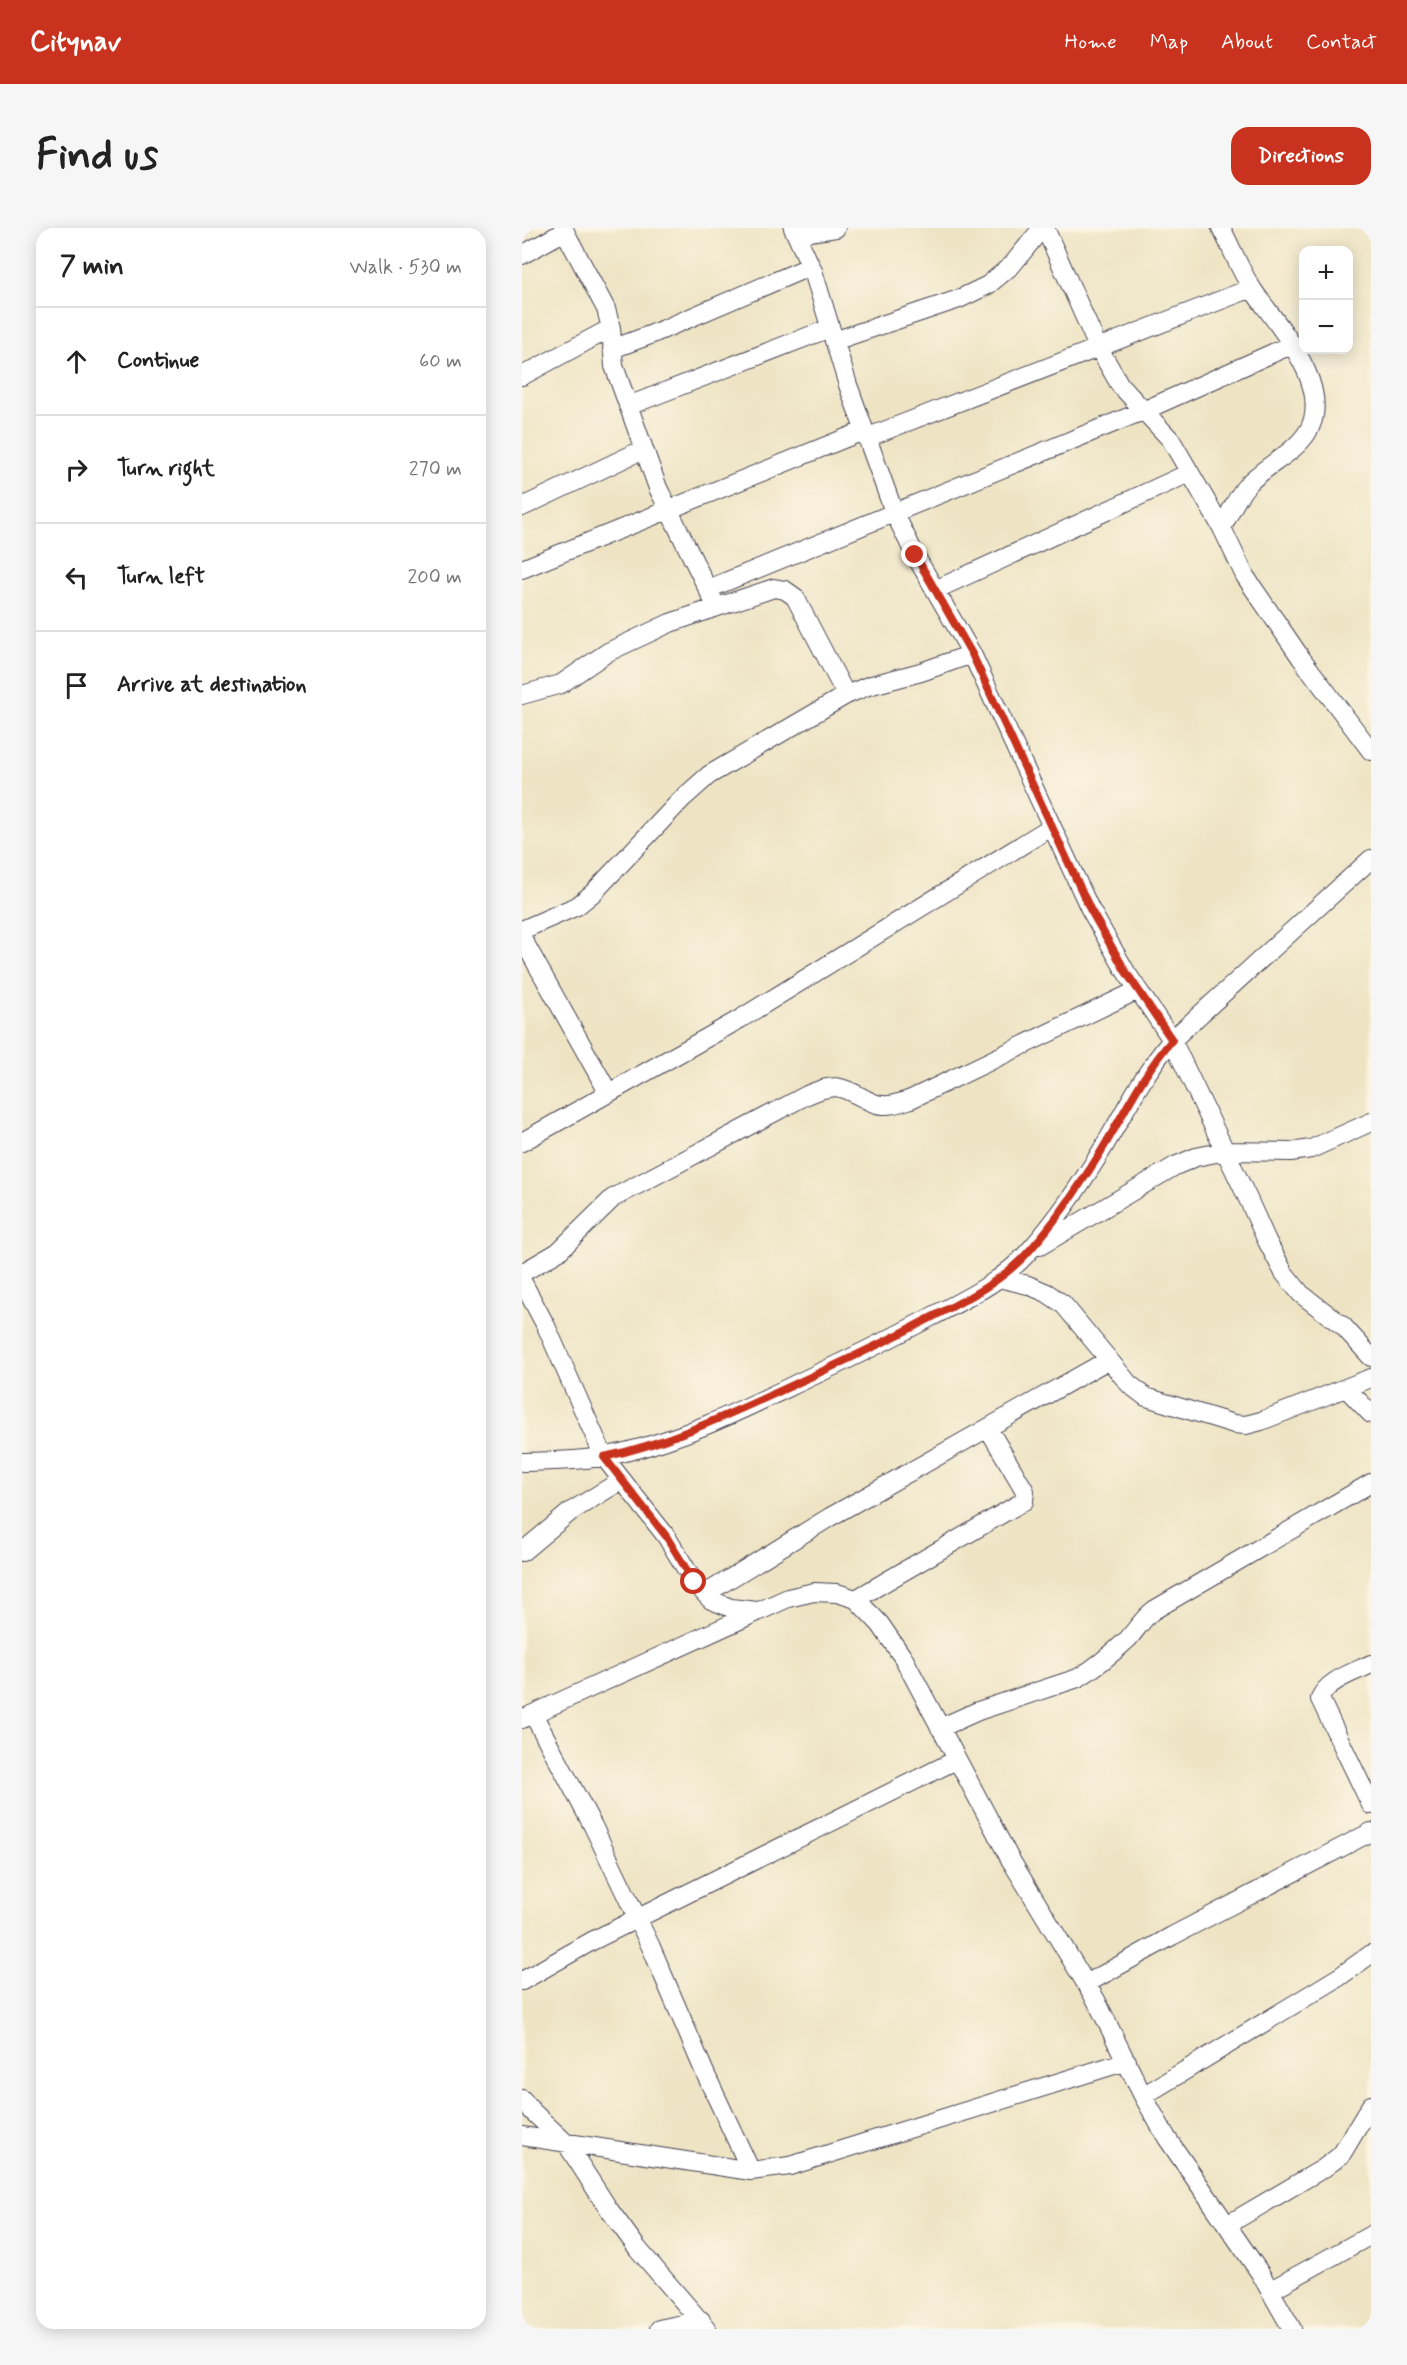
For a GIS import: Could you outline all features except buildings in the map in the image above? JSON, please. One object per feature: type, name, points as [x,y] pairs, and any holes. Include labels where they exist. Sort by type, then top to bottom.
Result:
[{"type":"street","points":[[836,228],[795,231],[811,266],[865,434],[894,512],[972,654],[1090,909],[1138,990],[1172,1040],[1284,1273],[1301,1294],[1343,1326],[1371,1357]]},
{"type":"street","points":[[628,406],[832,334],[959,300],[988,285],[1012,265],[1044,228],[1099,348],[1120,385],[1170,440],[1222,528],[1245,576],[1301,658],[1371,751]]},
{"type":"street","points":[[1221,228],[1252,288],[1293,344],[1306,369],[1312,388],[1314,413],[1307,432],[1248,484],[1235,502],[1222,528]]},
{"type":"street","points":[[522,255],[564,230],[606,309],[611,328],[614,366],[658,488],[716,606]]},
{"type":"street","points":[[612,349],[659,332],[811,266]]},
{"type":"street","points":[[522,569],[668,508],[1099,348],[1252,288]]},
{"type":"street","points":[[522,376],[611,328]]},
{"type":"street","points":[[708,589],[1143,411],[1293,344]]},
{"type":"street","points":[[522,507],[644,449]]},
{"type":"street","points":[[935,590],[1189,473]]},
{"type":"street","points":[[522,695],[561,684],[628,641],[716,606],[774,588],[795,597],[846,695]]},
{"type":"street","points":[[522,930],[577,906],[682,799],[709,775],[846,695],[972,654]]},
{"type":"street","points":[[522,1142],[800,984],[1051,827]]},
{"type":"street","points":[[1028,1253],[1061,1212],[1098,1156],[1154,1060],[1172,1040],[1371,859]]},
{"type":"street","points":[[522,938],[608,1092]]},
{"type":"street","points":[[522,1273],[558,1252],[613,1198],[807,1095],[836,1086],[844,1087],[875,1104],[895,1104],[911,1099],[1138,990]]},
{"type":"street","points":[[522,1462],[604,1457],[669,1440],[711,1423],[874,1347],[957,1304],[999,1278],[1028,1253],[1175,1166],[1196,1157],[1226,1151],[1291,1152],[1311,1149],[1371,1122]]},
{"type":"street","points":[[999,1278],[1028,1285],[1047,1293],[1063,1304],[1129,1384],[1146,1397],[1234,1424],[1246,1425],[1261,1421],[1371,1378]]},
{"type":"street","points":[[522,1281],[546,1326],[604,1457],[666,1536],[694,1582],[711,1600],[731,1608],[760,1611]]},
{"type":"street","points":[[705,1594],[830,1517],[1108,1360]]},
{"type":"street","points":[[1346,1388],[1371,1414]]},
{"type":"street","points":[[856,1599],[1024,1501],[1025,1491],[988,1428]]},
{"type":"street","points":[[522,1552],[570,1512],[622,1480]]},
{"type":"street","points":[[940,1728],[978,1711],[1078,1678],[1091,1670],[1128,1638],[1154,1610],[1371,1483]]},
{"type":"street","points":[[751,2171],[638,1918],[593,1826],[527,1717],[788,1598],[814,1592],[837,1593],[856,1599],[880,1624],[904,1659],[1010,1859],[1086,1984],[1167,2138],[1271,2290],[1292,2329]]},
{"type":"street","points":[[1371,1664],[1328,1687],[1322,1692],[1320,1699],[1371,1805]]},
{"type":"street","points":[[522,1981],[638,1918],[956,1760]]},
{"type":"street","points":[[1086,1984],[1172,1936],[1371,1832]]},
{"type":"street","points":[[1143,2096],[1339,1977],[1371,1954]]},
{"type":"street","points":[[522,2136],[751,2171],[790,2166],[1126,2061]]},
{"type":"street","points":[[522,2098],[533,2112],[566,2143],[638,2249],[704,2325]]},
{"type":"street","points":[[1227,2225],[1324,2168],[1341,2155],[1371,2105]]},
{"type":"street","points":[[1271,2290],[1371,2235]]},
{"type":"street","points":[[659,2329],[704,2325]]},
{"type":"route","points":[[694,1582],[666,1536],[604,1457],[669,1440],[711,1423],[874,1347],[957,1304],[999,1278],[1028,1253],[1054,1222],[1098,1156],[1154,1060],[1172,1040],[1126,972],[1090,909],[972,654],[915,555]]}]
